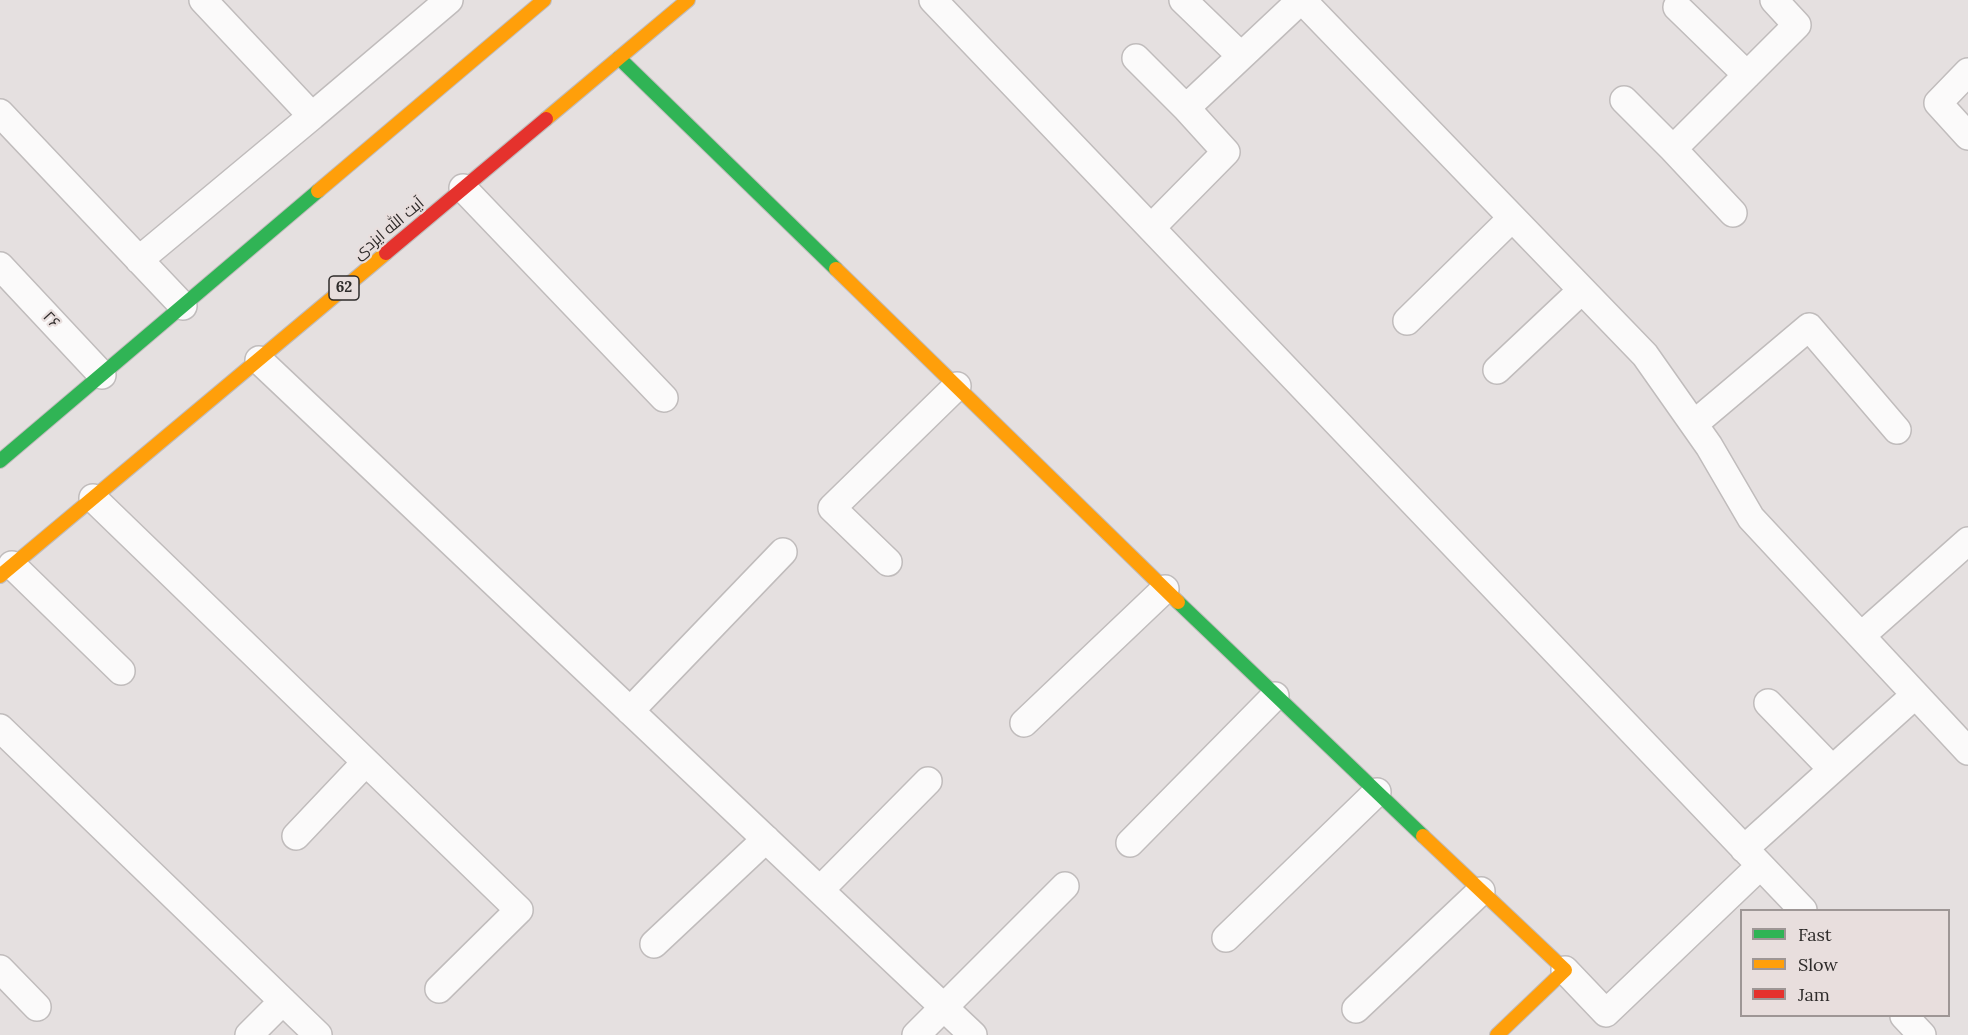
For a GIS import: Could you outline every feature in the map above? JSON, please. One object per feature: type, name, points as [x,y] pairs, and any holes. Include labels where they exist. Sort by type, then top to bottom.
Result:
[{"type":"main road","points":[[0,461],[544,0]]},
{"type":"main road","name":"آیت الله ایزدی","points":[[6,571],[688,0]]},
{"type":"main road","points":[[619,58],[1275,696],[1565,970],[1497,1035]]},
{"type":"street","points":[[203,0],[312,116]]},
{"type":"street","points":[[139,260],[449,0]]},
{"type":"street","points":[[933,0],[1802,909]]},
{"type":"street","points":[[1183,0],[1241,56]]},
{"type":"street","points":[[1186,108],[1301,0],[1645,355],[1709,446],[1751,518],[1968,752]]},
{"type":"street","points":[[1673,149],[1797,25],[1774,0]]},
{"type":"street","points":[[1677,7],[1747,75]]},
{"type":"street","points":[[1137,58],[1226,152],[1151,228]]},
{"type":"street","points":[[1968,72],[1938,103],[1968,136]]},
{"type":"street","points":[[1624,100],[1733,213]]},
{"type":"street","points":[[0,112],[183,306]]},
{"type":"street","points":[[463,188],[664,398]]},
{"type":"street","points":[[1407,321],[1512,218]]},
{"type":"street","name":"۲۶","points":[[0,266],[102,375]]},
{"type":"street","points":[[1497,370],[1582,290]]},
{"type":"street","points":[[1694,424],[1809,327],[1897,430]]},
{"type":"street","points":[[259,360],[974,1035]]},
{"type":"street","points":[[888,562],[832,508],[957,386]]},
{"type":"street","points":[[93,498],[519,910],[439,989]]},
{"type":"street","points":[[1861,636],[1968,541]]},
{"type":"street","points":[[630,711],[783,552]]},
{"type":"street","points":[[6,571],[121,671]]},
{"type":"street","points":[[1024,723],[1165,589]]},
{"type":"street","points":[[1565,970],[1606,1013],[1832,769],[1915,695]]},
{"type":"street","points":[[1130,843],[1275,696]]},
{"type":"street","points":[[1768,703],[1832,769]]},
{"type":"street","points":[[0,728],[318,1035]]},
{"type":"street","points":[[296,836],[366,762]]},
{"type":"street","points":[[820,890],[928,781]]},
{"type":"street","points":[[1226,938],[1377,792]]},
{"type":"street","points":[[654,944],[766,839]]},
{"type":"street","points":[[916,1035],[1065,886]]},
{"type":"street","points":[[1356,1009],[1481,891]]},
{"type":"street","points":[[0,969],[37,1007]]},
{"type":"street","points":[[249,1035],[283,1001]]},
{"type":"street","points":[[1905,1017],[1922,1035]]},
{"type":"traffic: fast","points":[[619,58],[836,269]]},
{"type":"traffic: fast","points":[[0,461],[318,191]]},
{"type":"traffic: fast","points":[[1178,602],[1423,836]]},
{"type":"traffic: slow","points":[[318,191],[544,0]]},
{"type":"traffic: slow","points":[[546,119],[688,0]]},
{"type":"traffic: slow","points":[[0,576],[386,253]]},
{"type":"traffic: slow","points":[[836,269],[1178,602]]},
{"type":"traffic: slow","points":[[1423,836],[1565,970],[1497,1035]]},
{"type":"traffic: jam","points":[[386,253],[546,119]]}]
